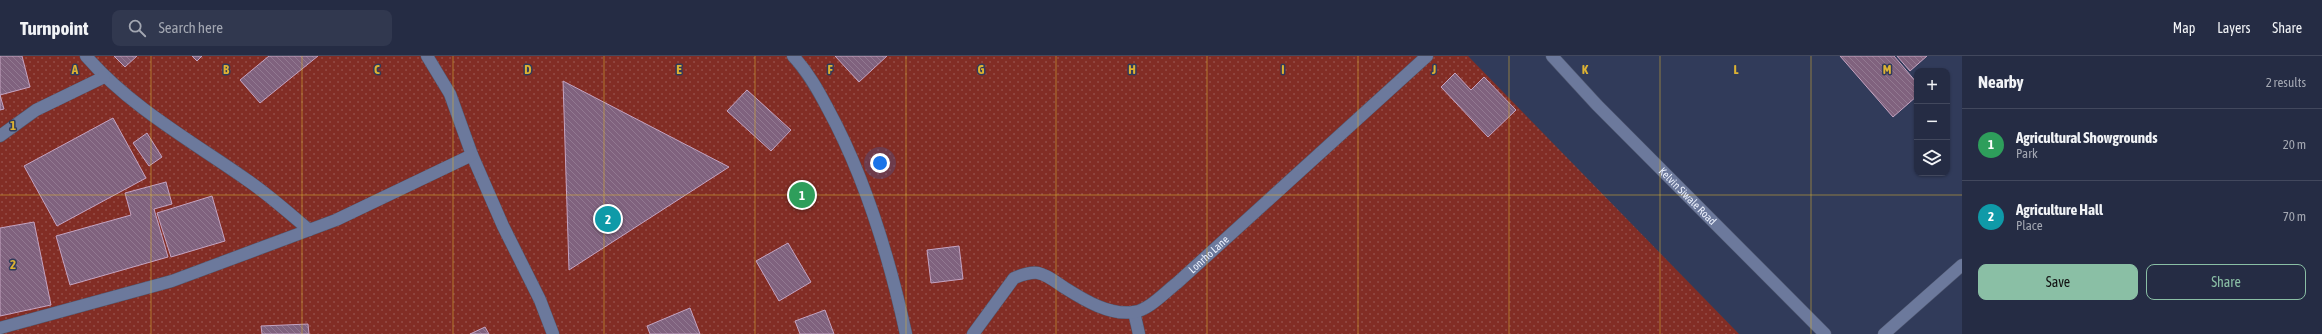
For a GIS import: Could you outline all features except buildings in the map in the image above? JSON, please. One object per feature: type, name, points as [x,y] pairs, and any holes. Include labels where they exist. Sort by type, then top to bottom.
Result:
[{"type":"street","points":[[86,56],[104,76],[161,120],[250,182],[309,230]]},
{"type":"street","points":[[427,56],[450,94],[472,155],[503,226],[540,300],[553,334]]},
{"type":"street","points":[[793,56],[810,77],[843,137],[858,173],[872,208],[897,293],[906,334]]},
{"type":"street","name":"Lonrho Lane","points":[[1134,312],[1150,304],[1177,283],[1427,56]]},
{"type":"street","name":"Kelvin Siwale Road","points":[[1552,56],[1597,105],[1825,334]]},
{"type":"street","points":[[0,136],[36,110],[104,76]]},
{"type":"street","points":[[0,328],[172,281],[336,220],[472,155]]},
{"type":"street","points":[[1884,334],[1962,265]]},
{"type":"street","points":[[973,334],[1014,278],[1025,274],[1039,273],[1050,278],[1076,295],[1102,308],[1134,312],[1139,334]]},
{"type":"shaded area","points":[[0,56],[1468,56],[1739,334],[0,334]]},
{"type":"place","name":"Agricultural Showgrounds","points":[[802,195]]},
{"type":"place","name":"Agriculture Hall","points":[[608,219]]}]
